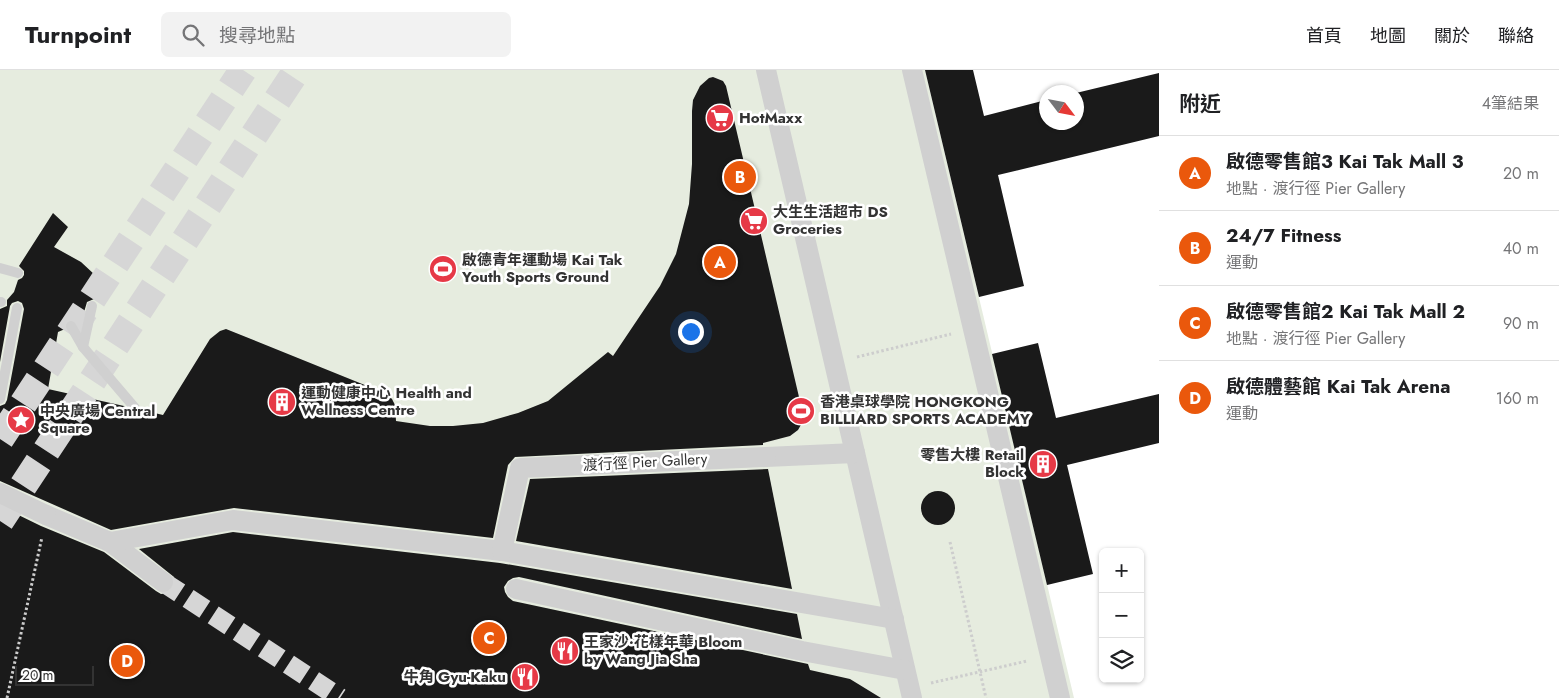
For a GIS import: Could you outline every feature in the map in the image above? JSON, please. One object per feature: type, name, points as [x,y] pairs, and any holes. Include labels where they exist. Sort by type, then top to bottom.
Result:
[{"type":"street","points":[[766,70],[909,685]]},
{"type":"street","points":[[912,70],[1060,698]]},
{"type":"street","name":"渡行徑 Pier Gallery","points":[[502,551],[520,468],[855,453]]},
{"type":"street","points":[[0,493],[110,542],[163,582]]},
{"type":"street","points":[[110,542],[233,520],[502,551],[894,619]]},
{"type":"street","points":[[516,589],[802,651],[909,685]]},
{"type":"lane","points":[[0,268],[18,273]]},
{"type":"lane","points":[[83,347],[92,306]]},
{"type":"lane","points":[[0,400],[17,308]]},
{"type":"lane","points":[[71,326],[83,347],[134,408]]},
{"type":"path","points":[[834,363],[973,329]]},
{"type":"path","points":[[7,698],[46,515]]},
{"type":"path","points":[[950,542],[986,698]]},
{"type":"path","points":[[909,685],[980,672],[1050,655]]},
{"type":"shaded area","points":[[0,70],[925,70],[1074,698],[0,698]]},
{"type":"building","points":[[925,70],[973,70],[984,116],[1039,102],[1039,130],[1084,130],[1084,91],[1159,73],[1159,136],[998,175],[1024,286],[979,297]]},
{"type":"building","points":[[713,77],[723,81],[726,86],[803,414],[802,423],[798,430],[790,436],[763,443],[763,445],[515,457],[508,465],[493,538],[234,508],[111,530],[0,481],[0,406],[5,404],[7,400],[24,309],[22,303],[18,301],[10,306],[0,362],[0,309],[7,306],[7,300],[14,292],[18,280],[24,275],[24,271],[19,266],[53,213],[68,227],[54,247],[81,262],[95,275],[97,291],[94,299],[87,302],[82,319],[77,322],[68,320],[65,323],[65,329],[58,332],[48,389],[124,406],[133,415],[139,414],[142,410],[163,415],[210,339],[226,329],[387,394],[395,405],[396,421],[430,426],[483,423],[518,413],[548,401],[608,352],[613,356],[660,286],[676,254],[689,204],[693,100],[700,86]]},
{"type":"building","name":"零售大樓 Retail Block","points":[[1038,343],[1056,418],[1159,394],[1159,443],[1067,465],[1093,574],[1047,585],[992,354]]},
{"type":"building","points":[[768,469],[792,589],[516,541],[530,479]]},
{"type":"building","points":[[938,491],[945,492],[950,496],[954,501],[954,515],[950,520],[945,524],[938,525],[931,524],[926,520],[922,515],[921,508],[922,501],[926,496],[931,492]]},
{"type":"building","points":[[0,506],[41,526],[104,552],[161,594],[168,593],[173,589],[174,577],[139,549],[233,532],[500,563],[797,614],[802,639],[519,577],[508,581],[504,587],[508,597],[513,601],[808,664],[810,670],[850,679],[881,698],[0,698]]},
{"type":"tunnel","points":[[0,439],[243,70]]},
{"type":"tunnel","points":[[0,521],[297,70]]},
{"type":"tunnel","points":[[163,582],[340,698]]},
{"type":"place","name":"HotMaxx","points":[[720,118]]},
{"type":"place","name":"24/7 Fitness","points":[[740,177]]},
{"type":"place","name":"大生生活超市 DS Groceries","points":[[754,221]]},
{"type":"place","name":"啟德零售館3 Kai Tak Mall 3","points":[[720,262]]},
{"type":"place","name":"啟德青年運動場 Kai Tak Youth Sports Ground","points":[[443,269]]},
{"type":"place","name":"運動健康中心 Health and Wellness Centre","points":[[282,402]]},
{"type":"place","name":"香港桌球學院 HONGKONG BILLIARD SPORTS ACADEMY","points":[[801,411]]},
{"type":"place","name":"中央廣場 Central Square","points":[[21,420]]},
{"type":"place","name":"零售大樓 Retail Block","points":[[1043,464]]},
{"type":"place","name":"啟德零售館2 Kai Tak Mall 2","points":[[489,638]]},
{"type":"place","name":"王家沙·花樣年華 Bloom by Wang Jia Sha","points":[[565,651]]},
{"type":"place","name":"啟德體藝館 Kai Tak Arena","points":[[127,661]]},
{"type":"place","name":"牛角 Gyu-Kaku","points":[[525,677]]}]
